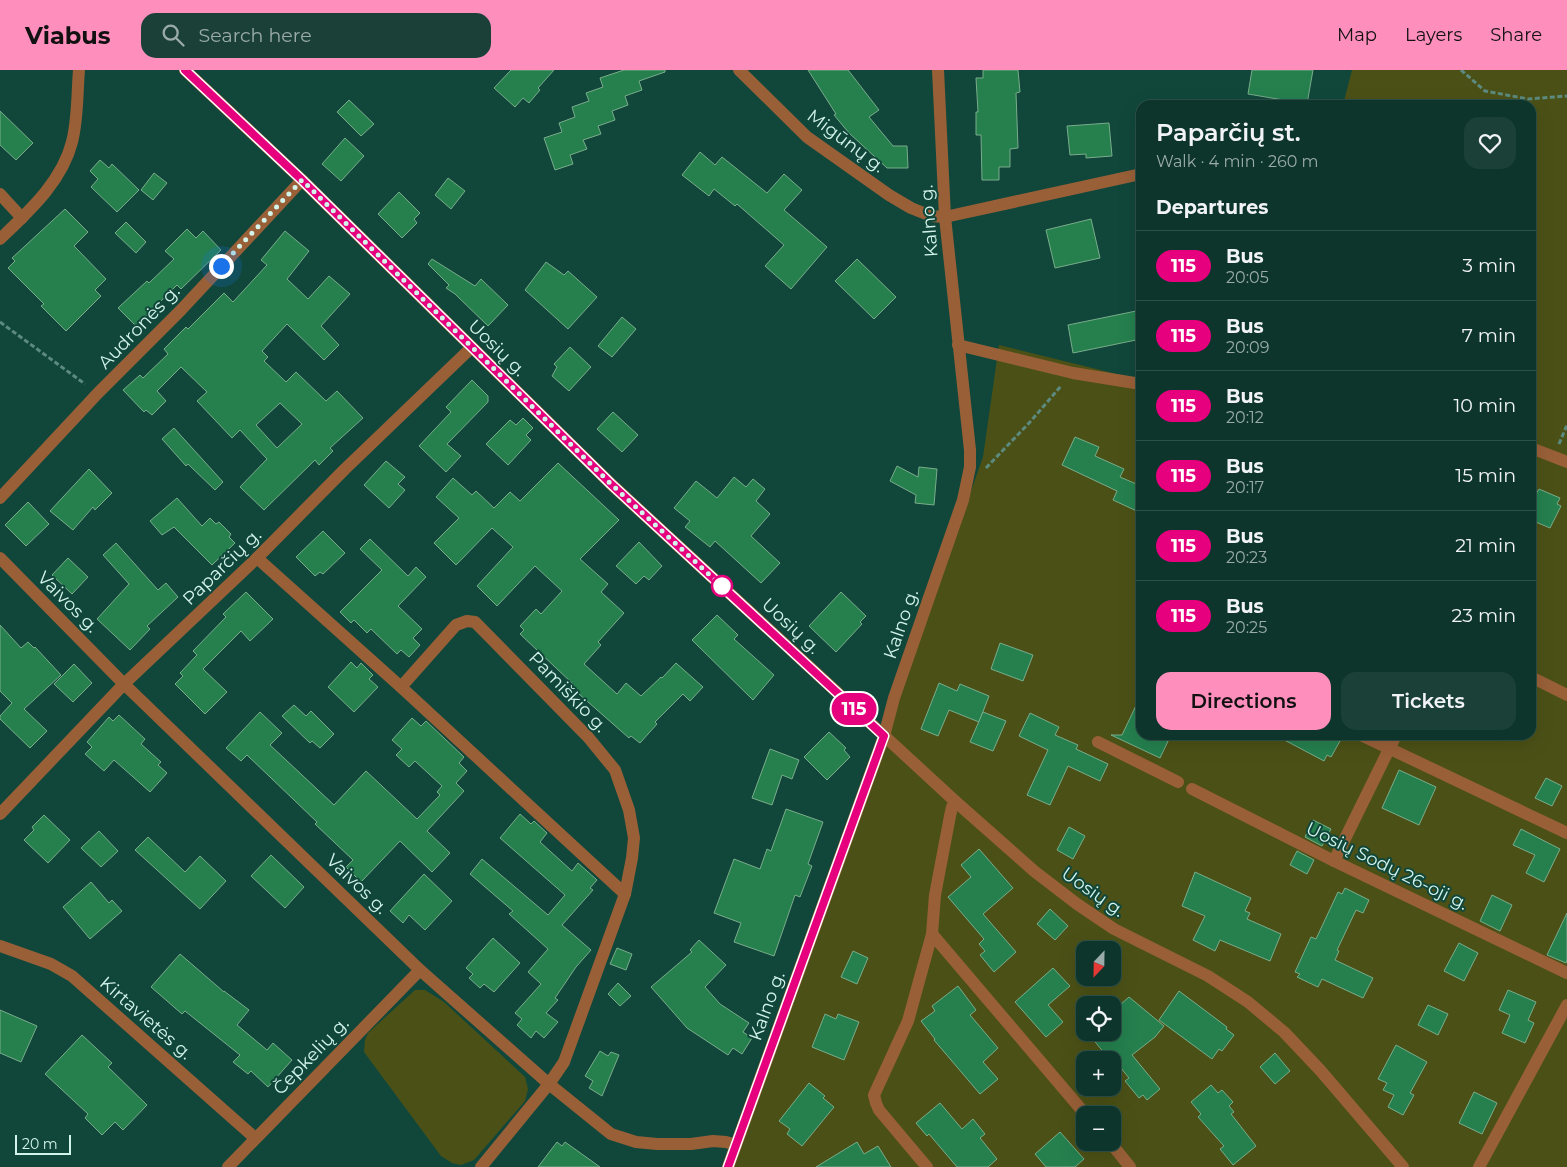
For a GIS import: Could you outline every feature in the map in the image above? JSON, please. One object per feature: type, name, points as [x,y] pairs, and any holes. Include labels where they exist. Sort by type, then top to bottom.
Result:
[{"type":"street","points":[[0,239],[22,218],[54,181],[64,163],[72,143],[79,70]]},
{"type":"street","name":"Uosių g.","points":[[185,70],[302,180],[611,484],[956,802],[1034,871],[1077,904],[1114,929],[1208,976],[1248,1002],[1284,1032],[1320,1070],[1403,1167]]},
{"type":"street","name":"Migūnų g.","points":[[739,70],[808,137],[889,195],[911,208],[931,216],[945,216]]},
{"type":"street","name":"Kalno g.","points":[[728,1167],[884,736],[894,698],[963,500],[970,467],[970,450],[945,216],[938,70]]},
{"type":"street","points":[[945,216],[1136,175]]},
{"type":"street","name":"Audronės g.","points":[[0,498],[98,394],[181,310],[302,180]]},
{"type":"street","points":[[0,194],[22,218]]},
{"type":"street","points":[[958,345],[1072,373],[1136,383]]},
{"type":"street","name":"Paparčių g.","points":[[0,814],[124,684],[257,558],[345,469],[472,348]]},
{"type":"street","points":[[1536,450],[1567,462]]},
{"type":"street","name":"Vaivos g.","points":[[0,558],[124,684],[420,970],[549,1084],[612,1134],[636,1142],[691,1144],[713,1141],[736,1145]]},
{"type":"street","points":[[257,558],[401,686],[625,894]]},
{"type":"street","name":"Pamiškio g.","points":[[401,686],[456,625],[467,621],[475,622],[588,737],[615,770],[629,810],[634,838],[625,894],[564,1062],[549,1084],[481,1167]]},
{"type":"street","points":[[1536,679],[1567,694]]},
{"type":"street","points":[[1371,740],[1567,833]]},
{"type":"street","points":[[1334,861],[1394,740]]},
{"type":"street","points":[[1098,742],[1178,782]]},
{"type":"street","name":"Uosių Sodų 26-oji g.","points":[[1192,789],[1334,861],[1567,973]]},
{"type":"street","points":[[927,1167],[879,1110],[874,1095],[908,1021],[932,934],[935,895],[952,807],[956,802]]},
{"type":"street","points":[[932,934],[1078,1106]]},
{"type":"street","name":"Kirtavietės g.","points":[[0,946],[51,964],[72,976],[255,1138]]},
{"type":"street","name":"Čepkelių g.","points":[[228,1167],[420,970]]},
{"type":"street","points":[[1480,1167],[1567,1005]]},
{"type":"street","points":[[1117,1151],[1130,1167]]},
{"type":"path","points":[[1461,70],[1485,92],[1528,99],[1567,96]]},
{"type":"path","points":[[0,322],[98,394]]},
{"type":"path","points":[[986,468],[1030,422],[1072,373]]},
{"type":"path","points":[[1554,456],[1567,425]]},
{"type":"green space","points":[[1352,70],[1567,70],[1567,1167],[732,1167],[983,457],[999,345],[1136,379],[1136,740],[1536,740],[1536,100],[1344,100]]},
{"type":"green space","points":[[415,990],[425,990],[444,1002],[525,1077],[528,1089],[525,1101],[474,1160],[461,1165],[452,1163],[441,1156],[364,1052],[368,1033]]},
{"type":"building","points":[[511,70],[554,70],[538,88],[540,90],[529,103],[523,98],[515,107],[494,88]]},
{"type":"building","points":[[624,70],[665,70],[665,72],[639,81],[642,90],[625,96],[628,105],[612,111],[615,120],[598,126],[601,134],[583,140],[587,149],[570,155],[573,164],[555,170],[544,138],[562,132],[559,123],[575,117],[572,107],[589,101],[586,93],[603,87],[600,78]]},
{"type":"building","points":[[808,70],[848,70],[879,110],[869,117],[893,146],[907,146],[908,168],[887,168],[849,133],[834,115],[836,114]]},
{"type":"building","points":[[983,70],[1018,70],[1020,92],[1016,93],[1018,148],[1010,149],[1010,167],[999,167],[999,180],[982,180],[981,135],[976,135],[976,112],[978,112],[976,78],[983,78]]},
{"type":"building","points":[[1252,70],[1313,70],[1308,100],[1283,100],[1248,94]]},
{"type":"building","points":[[349,100],[374,124],[361,136],[337,112]]},
{"type":"building","points":[[0,111],[33,143],[16,160],[0,145]]},
{"type":"building","points":[[1109,123],[1112,156],[1086,158],[1086,154],[1070,155],[1067,126]]},
{"type":"building","points":[[345,138],[364,156],[341,181],[322,164]]},
{"type":"building","points":[[700,152],[715,165],[722,157],[767,193],[784,174],[802,190],[784,210],[827,247],[791,289],[765,266],[784,245],[737,204],[735,206],[714,189],[709,196],[682,175]]},
{"type":"building","points":[[100,160],[109,168],[112,164],[139,190],[117,212],[91,187],[98,179],[90,171]]},
{"type":"building","points":[[154,173],[167,183],[153,200],[141,190]]},
{"type":"building","points":[[448,178],[465,191],[451,209],[435,195]]},
{"type":"building","points":[[399,192],[420,213],[414,219],[417,223],[402,238],[378,214]]},
{"type":"building","points":[[65,209],[88,232],[74,246],[106,279],[95,290],[101,296],[66,331],[41,306],[44,304],[8,268],[15,261],[12,258]]},
{"type":"building","points":[[1091,219],[1100,258],[1055,268],[1046,230]]},
{"type":"building","points":[[126,222],[146,242],[136,253],[115,233]]},
{"type":"building","points":[[187,229],[196,238],[203,231],[221,250],[181,289],[177,285],[136,326],[118,308],[147,281],[149,283],[174,259],[165,251]]},
{"type":"building","points":[[285,231],[309,251],[287,279],[308,299],[329,276],[350,294],[321,326],[339,345],[324,360],[287,324],[262,351],[268,357],[264,361],[286,382],[296,372],[326,401],[337,391],[363,418],[330,448],[333,451],[319,465],[315,460],[264,510],[240,487],[267,459],[240,430],[232,438],[197,401],[207,392],[181,367],[157,391],[166,401],[152,415],[146,410],[144,412],[123,390],[140,375],[143,378],[168,354],[164,349],[186,327],[188,329],[224,293],[233,302],[267,265],[261,260]],"holes":[[[280,403],[302,424],[277,448],[256,425]]]},
{"type":"building","points":[[432,259],[475,286],[481,279],[508,305],[488,326],[455,294],[446,288],[449,285],[428,264]]},
{"type":"building","points":[[857,259],[896,297],[874,319],[835,281]]},
{"type":"building","points":[[546,262],[564,275],[568,271],[597,297],[568,329],[525,290]]},
{"type":"building","points":[[1136,311],[1136,340],[1073,353],[1068,325]]},
{"type":"building","points":[[622,317],[636,329],[612,357],[598,346]]},
{"type":"building","points":[[570,347],[591,367],[569,391],[552,376],[557,367],[554,364]]},
{"type":"building","points":[[472,380],[488,396],[488,402],[447,444],[461,456],[446,472],[419,446],[451,412],[446,407]]},
{"type":"building","points":[[613,412],[638,435],[622,452],[597,429]]},
{"type":"building","points":[[523,418],[533,428],[526,435],[531,440],[508,465],[486,444],[510,420],[516,425]]},
{"type":"building","points":[[174,428],[223,482],[215,490],[188,464],[186,466],[162,439]]},
{"type":"building","points":[[1075,437],[1099,447],[1095,456],[1124,469],[1120,477],[1136,484],[1136,511],[1113,500],[1117,491],[1062,465]]},
{"type":"building","points":[[386,461],[405,477],[398,484],[405,490],[389,508],[364,485]]},
{"type":"building","points":[[558,463],[619,520],[580,559],[608,584],[601,592],[624,613],[598,642],[601,645],[584,664],[617,694],[626,683],[641,696],[676,663],[703,687],[690,701],[683,694],[655,722],[657,724],[640,743],[631,736],[629,738],[571,687],[573,684],[520,634],[524,630],[520,626],[536,609],[541,614],[562,591],[535,566],[497,606],[477,586],[513,547],[492,528],[456,565],[434,543],[459,518],[436,497],[453,478],[472,495],[476,491],[494,508],[510,492],[520,501]]},
{"type":"building","points":[[897,466],[918,477],[919,467],[937,469],[934,505],[915,503],[916,495],[890,481]]},
{"type":"building","points":[[89,469],[112,493],[95,510],[93,507],[73,530],[50,511]]},
{"type":"building","points":[[734,477],[746,487],[753,479],[765,489],[756,501],[770,514],[751,536],[780,563],[761,583],[715,541],[710,547],[685,527],[690,521],[674,508],[696,481],[717,498]]},
{"type":"building","points":[[1539,489],[1560,498],[1557,504],[1561,506],[1550,528],[1536,522],[1536,494]]},
{"type":"building","points":[[177,498],[202,526],[210,518],[216,524],[219,522],[231,534],[229,537],[235,543],[212,565],[174,527],[162,535],[150,521]]},
{"type":"building","points":[[28,502],[49,524],[26,546],[5,525]]},
{"type":"building","points":[[323,531],[345,553],[323,574],[320,572],[315,576],[296,557]]},
{"type":"building","points":[[370,539],[408,576],[416,567],[426,577],[398,606],[422,629],[413,638],[420,645],[409,657],[401,650],[397,654],[371,629],[367,633],[354,620],[351,623],[340,612],[382,570],[360,549]]},
{"type":"building","points":[[639,542],[662,566],[649,580],[644,576],[636,584],[616,566]]},
{"type":"building","points":[[116,543],[158,590],[166,583],[178,597],[147,626],[150,629],[130,650],[97,619],[129,584],[103,555]]},
{"type":"building","points":[[68,558],[88,577],[72,594],[52,575]]},
{"type":"building","points":[[246,592],[273,619],[250,641],[241,631],[203,669],[227,692],[205,714],[175,684],[183,676],[180,673],[197,655],[193,651],[226,617],[223,614]]},
{"type":"building","points":[[841,592],[866,616],[860,622],[862,624],[836,652],[809,626]]},
{"type":"building","points":[[717,615],[738,635],[734,639],[774,675],[753,700],[692,640]]},
{"type":"building","points":[[0,625],[21,648],[28,642],[35,647],[61,675],[24,709],[47,731],[30,748],[0,719],[0,716],[12,703],[0,691]]},
{"type":"building","points":[[1000,643],[1033,655],[1023,681],[991,669]]},
{"type":"building","points":[[351,662],[357,668],[361,663],[373,675],[369,679],[378,687],[354,712],[328,687]]},
{"type":"building","points":[[74,664],[92,683],[73,702],[54,684]]},
{"type":"building","points":[[939,683],[957,691],[960,684],[989,696],[979,722],[949,710],[938,736],[921,729]]},
{"type":"building","points":[[294,705],[306,716],[311,711],[334,734],[320,748],[312,741],[310,743],[282,716]]},
{"type":"building","points":[[1136,706],[1136,740],[1169,740],[1160,758],[1111,735],[1122,735]]},
{"type":"building","points":[[260,712],[282,733],[270,745],[334,805],[366,771],[417,819],[440,795],[437,792],[442,786],[415,761],[409,767],[396,755],[402,749],[392,740],[412,718],[421,726],[426,721],[464,757],[459,763],[467,771],[456,783],[464,791],[427,831],[450,853],[432,872],[400,841],[361,882],[346,867],[353,860],[315,824],[317,822],[247,755],[241,761],[226,748]]},
{"type":"building","points":[[983,712],[1006,721],[993,751],[970,742]]},
{"type":"building","points":[[1030,713],[1059,727],[1055,735],[1078,745],[1076,749],[1108,764],[1100,781],[1068,766],[1050,805],[1027,795],[1048,750],[1019,736]]},
{"type":"building","points":[[119,715],[145,739],[141,744],[161,762],[158,765],[167,773],[150,792],[114,760],[104,771],[85,754],[92,747],[87,742],[109,717],[113,721]]},
{"type":"building","points":[[829,732],[846,748],[844,750],[850,757],[827,780],[804,757]]},
{"type":"building","points":[[1284,740],[1340,741],[1331,757],[1327,755],[1324,761]]},
{"type":"building","points":[[770,749],[799,760],[792,779],[782,775],[772,805],[752,798]]},
{"type":"building","points":[[1399,770],[1436,787],[1419,825],[1382,808]]},
{"type":"building","points":[[1546,778],[1562,786],[1552,806],[1535,798]]},
{"type":"building","points":[[786,809],[823,822],[808,864],[812,866],[800,897],[795,895],[774,956],[734,942],[741,923],[714,913],[734,859],[760,869],[767,849],[771,851]]},
{"type":"building","points":[[520,814],[531,824],[534,821],[547,833],[540,842],[572,871],[578,863],[597,880],[590,888],[593,890],[562,925],[591,950],[576,967],[555,998],[558,1000],[546,1013],[558,1022],[544,1038],[536,1031],[531,1038],[517,1025],[522,1019],[515,1013],[541,984],[528,972],[548,949],[509,914],[513,911],[470,874],[482,859],[548,915],[565,895],[500,838]]},
{"type":"building","points":[[44,815],[70,840],[48,863],[24,840],[34,830],[32,827]]},
{"type":"building","points":[[1313,820],[1331,829],[1322,846],[1305,837]]},
{"type":"building","points":[[1069,827],[1085,836],[1073,859],[1057,850]]},
{"type":"building","points":[[1521,829],[1560,849],[1544,882],[1526,873],[1535,855],[1513,845]]},
{"type":"building","points":[[99,831],[118,851],[101,867],[81,848]]},
{"type":"building","points":[[148,837],[185,872],[200,856],[226,881],[200,909],[135,850]]},
{"type":"building","points":[[979,849],[1013,888],[983,914],[1016,952],[994,972],[980,955],[985,951],[979,944],[984,939],[948,897],[971,877],[961,865]]},
{"type":"building","points":[[1297,851],[1314,860],[1307,874],[1290,865]]},
{"type":"building","points":[[271,855],[304,887],[285,908],[251,876]]},
{"type":"building","points":[[1195,872],[1251,898],[1245,911],[1250,913],[1247,919],[1281,934],[1270,961],[1220,940],[1215,951],[1193,940],[1205,916],[1182,906]]},
{"type":"building","points":[[424,874],[452,901],[425,930],[409,915],[403,923],[390,911]]},
{"type":"building","points":[[91,882],[109,903],[112,900],[122,911],[90,939],[63,907]]},
{"type":"building","points":[[1345,888],[1369,900],[1363,913],[1356,910],[1337,950],[1339,951],[1335,960],[1373,978],[1363,998],[1322,979],[1318,987],[1297,977],[1300,974],[1295,972],[1311,937],[1316,939],[1338,892],[1342,894]]},
{"type":"building","points":[[1492,895],[1512,905],[1500,931],[1480,921]]},
{"type":"building","points":[[1050,909],[1068,926],[1055,940],[1037,924]]},
{"type":"building","points":[[1567,913],[1567,960],[1566,963],[1547,955]]},
{"type":"building","points":[[493,938],[520,963],[494,992],[484,984],[480,988],[469,978],[473,974],[466,968]]},
{"type":"building","points":[[699,940],[726,965],[705,987],[720,1004],[749,1023],[743,1032],[752,1038],[742,1054],[733,1048],[728,1055],[687,1028],[651,987],[692,952],[690,950]]},
{"type":"building","points":[[1459,943],[1478,953],[1464,981],[1444,971]]},
{"type":"building","points":[[617,948],[632,954],[626,970],[610,964]]},
{"type":"building","points":[[853,951],[868,958],[857,984],[841,977]]},
{"type":"building","points":[[180,954],[224,992],[249,1010],[237,1025],[267,1050],[273,1043],[292,1060],[268,1087],[251,1071],[248,1074],[233,1062],[240,1055],[185,1011],[182,1014],[151,987]]},
{"type":"building","points":[[1053,968],[1070,986],[1048,1005],[1063,1022],[1046,1037],[1015,1002]]},
{"type":"building","points":[[618,983],[631,996],[620,1006],[608,994]]},
{"type":"building","points":[[958,986],[976,1010],[970,1015],[998,1048],[983,1062],[998,1079],[980,1094],[934,1040],[921,1021],[935,1011],[932,1006]]},
{"type":"building","points":[[1508,990],[1536,1002],[1528,1020],[1534,1023],[1525,1043],[1502,1033],[1510,1015],[1499,1010]]},
{"type":"building","points":[[1179,991],[1227,1027],[1226,1029],[1234,1035],[1222,1051],[1219,1049],[1212,1059],[1159,1020]]},
{"type":"building","points":[[1129,997],[1164,1026],[1155,1037],[1132,1055],[1160,1089],[1147,1100],[1143,1095],[1139,1098],[1125,1081],[1129,1078],[1121,1068],[1121,1051],[1103,1051],[1094,1041],[1121,1041],[1121,1004]]},
{"type":"building","points":[[1428,1005],[1448,1014],[1438,1035],[1418,1025]]},
{"type":"building","points":[[0,1010],[37,1026],[21,1062],[0,1053]]},
{"type":"building","points":[[825,1014],[836,1019],[838,1014],[859,1022],[844,1060],[812,1047]]},
{"type":"building","points":[[82,1035],[112,1063],[108,1067],[147,1105],[123,1130],[115,1122],[102,1135],[85,1118],[88,1114],[45,1074]]},
{"type":"building","points":[[1396,1045],[1427,1062],[1410,1093],[1414,1095],[1403,1115],[1388,1107],[1394,1095],[1383,1090],[1387,1083],[1378,1079]]},
{"type":"building","points":[[600,1051],[608,1056],[611,1052],[619,1055],[602,1096],[589,1088],[593,1081],[585,1076]]},
{"type":"building","points":[[1275,1053],[1290,1071],[1275,1084],[1260,1067]]},
{"type":"building","points":[[809,1083],[825,1096],[823,1098],[834,1107],[802,1146],[787,1134],[790,1129],[779,1121]]},
{"type":"building","points":[[1211,1085],[1218,1093],[1222,1090],[1233,1102],[1229,1106],[1234,1112],[1231,1114],[1256,1146],[1233,1165],[1220,1149],[1224,1146],[1198,1117],[1201,1114],[1191,1102]]},
{"type":"building","points":[[1474,1092],[1497,1103],[1482,1134],[1459,1123]]},
{"type":"building","points":[[940,1103],[962,1129],[973,1119],[985,1134],[980,1138],[997,1159],[988,1167],[957,1167],[929,1134],[927,1136],[916,1123]]},
{"type":"building","points":[[1060,1132],[1084,1159],[1075,1167],[1046,1167],[1035,1154]]},
{"type":"building","points":[[557,1142],[562,1146],[565,1142],[600,1167],[538,1167]]},
{"type":"building","points":[[857,1142],[864,1154],[878,1146],[891,1167],[816,1167]]},
{"type":"bus line","name":"115","points":[[185,70],[302,180],[611,484],[884,736],[728,1167]]},
{"type":"route","points":[[221,266],[302,180],[611,484],[726,590],[722,586]]}]
